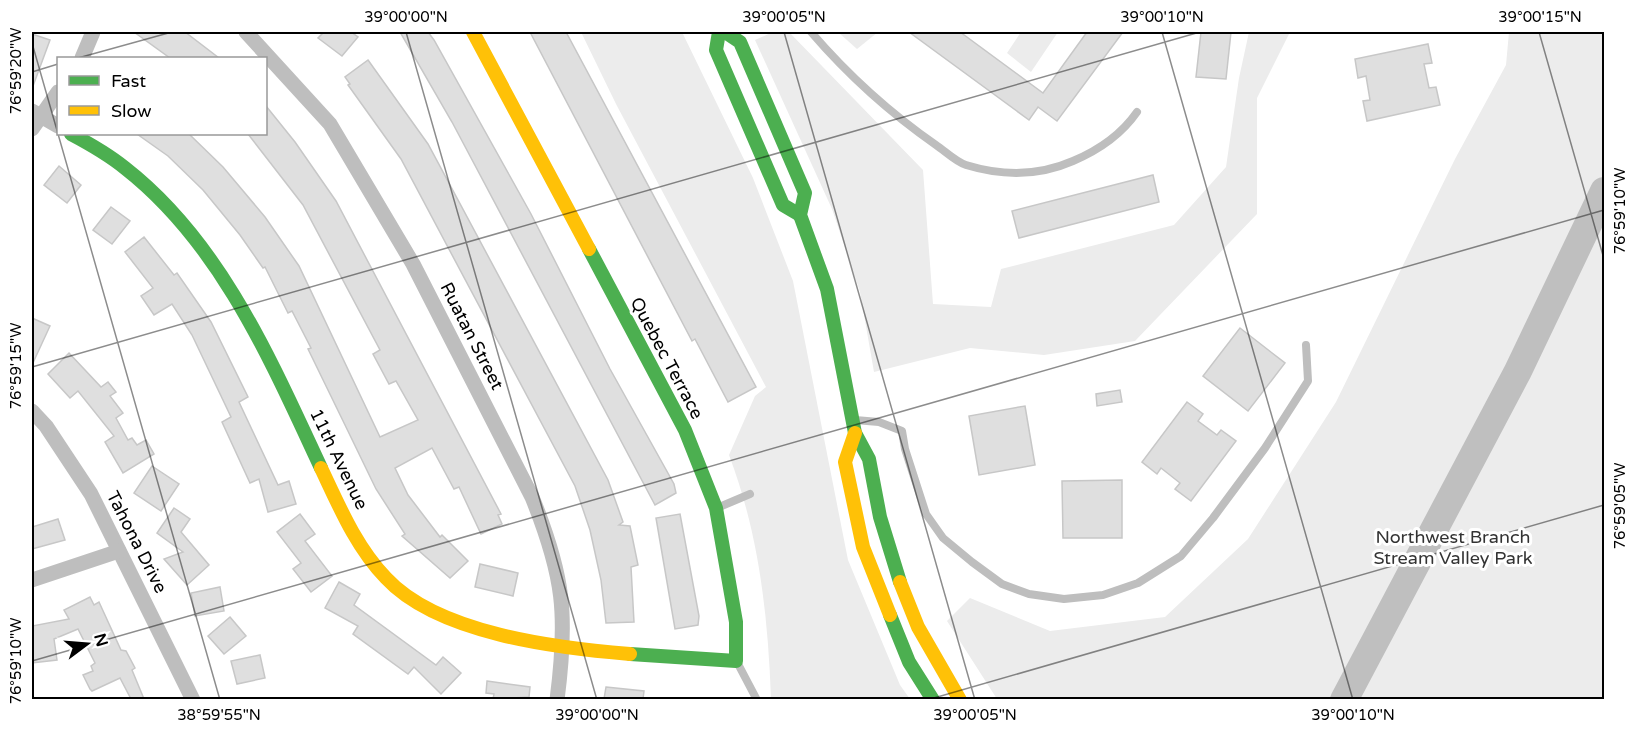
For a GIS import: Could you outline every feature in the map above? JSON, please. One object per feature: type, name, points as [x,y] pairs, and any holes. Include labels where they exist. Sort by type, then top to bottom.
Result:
[{"type":"street","points":[[82,57],[93,32]]},
{"type":"street","name":"Ruatan Street","points":[[246,32],[330,124],[419,274],[515,461],[546,532],[563,598],[564,646],[557,699]]},
{"type":"street","name":"Quebec Terrace","points":[[472,32],[686,430],[716,508],[736,622],[736,661]]},
{"type":"street","points":[[719,32],[716,50],[783,205],[800,215]]},
{"type":"street","points":[[725,32],[740,42],[805,193],[800,215],[827,289],[854,427],[869,459],[880,518],[904,594],[918,627],[960,699]]},
{"type":"street","points":[[32,129],[37,113],[57,93]]},
{"type":"street","points":[[37,113],[57,125]]},
{"type":"street","name":"11th Avenue","points":[[73,135],[133,173],[190,231],[243,307],[364,551],[399,590],[465,625],[564,646],[736,661]]},
{"type":"street","name":"Tahona Drive","points":[[32,411],[46,426],[91,494],[193,699]]},
{"type":"street","points":[[854,427],[845,462],[863,547],[874,580],[909,662],[933,699]]},
{"type":"street","points":[[32,580],[120,551]]},
{"type":"lane","points":[[812,32],[867,90],[905,124],[964,165],[1020,174],[1056,168],[1096,151],[1127,127],[1137,112]]},
{"type":"lane","points":[[854,427],[879,422],[902,431],[911,471],[926,514],[943,538],[1002,584],[1029,594],[1064,598],[1103,595],[1138,583],[1181,556],[1213,518],[1264,448],[1308,381],[1306,345]]},
{"type":"lane","points":[[716,508],[750,494]]},
{"type":"lane","points":[[736,661],[757,699]]},
{"type":"green space","points":[[581,32],[682,32],[753,178],[793,281],[848,560],[900,685],[910,699],[771,699],[764,606],[755,545],[729,455],[755,396],[766,387],[616,104]]},
{"type":"green space","points":[[773,32],[789,32],[923,170],[933,304],[991,307],[1001,269],[1174,225],[1226,167],[1239,78],[1249,32],[1290,32],[1257,98],[1257,214],[1135,341],[1044,355],[970,348],[874,372],[860,292],[832,209],[755,40]]},
{"type":"green space","points":[[838,32],[878,32],[857,49]]},
{"type":"green space","points":[[1021,32],[1058,32],[1031,72],[1007,53]]},
{"type":"green space","name":"Northwest Branch Stream Valley Park","points":[[1509,32],[1604,32],[1604,699],[997,699],[947,621],[970,598],[1050,631],[1165,617],[1248,539],[1336,402],[1455,159],[1506,65]]},
{"type":"building","points":[[134,32],[185,32],[218,57],[169,57]]},
{"type":"building","points":[[324,32],[351,32],[358,37],[342,56],[318,38]]},
{"type":"building","points":[[400,32],[428,32],[434,40],[531,214],[610,369],[674,484],[676,493],[655,505],[452,122]]},
{"type":"building","points":[[530,32],[566,32],[756,387],[728,402],[695,339],[692,341]]},
{"type":"building","points":[[909,32],[960,32],[1043,93],[1087,32],[1123,32],[1057,121],[1038,107],[1029,120]]},
{"type":"building","points":[[1201,32],[1231,32],[1226,79],[1196,77]]},
{"type":"building","points":[[32,34],[50,40],[33,86],[32,86]]},
{"type":"building","points":[[1428,44],[1432,63],[1424,64],[1429,88],[1436,87],[1440,105],[1367,121],[1363,101],[1370,100],[1366,76],[1358,78],[1355,59]]},
{"type":"building","points":[[368,60],[428,144],[608,480],[623,522],[619,525],[630,526],[638,565],[631,567],[634,622],[606,623],[601,580],[590,530],[575,486],[401,159],[348,85],[350,84],[345,77]]},
{"type":"building","points":[[267,107],[295,142],[336,201],[501,514],[498,515],[502,524],[481,534],[459,487],[454,489],[432,448],[395,468],[408,495],[440,537],[442,535],[468,561],[450,578],[402,536],[405,534],[376,489],[308,349],[311,348],[292,311],[288,313],[265,267],[263,268],[240,235],[203,190],[168,156],[138,135],[190,135],[223,167],[265,217],[299,266],[380,437],[418,420],[396,381],[389,384],[373,354],[380,350],[303,205],[249,135],[267,135]]},
{"type":"building","points":[[59,166],[81,185],[67,203],[44,185]]},
{"type":"building","points":[[1153,175],[1159,202],[1019,238],[1012,211]]},
{"type":"building","points":[[111,207],[130,221],[112,244],[93,230]]},
{"type":"building","points":[[144,237],[174,275],[177,273],[211,322],[248,397],[239,402],[278,485],[289,481],[296,504],[268,512],[259,479],[250,483],[222,422],[231,417],[192,335],[172,304],[154,315],[141,296],[153,288],[125,252]]},
{"type":"building","points":[[32,318],[50,326],[32,365]]},
{"type":"building","points":[[1240,328],[1285,363],[1248,411],[1203,376]]},
{"type":"building","points":[[69,353],[101,387],[108,382],[116,392],[110,396],[123,413],[116,418],[128,440],[132,438],[137,445],[146,440],[154,454],[123,473],[105,442],[114,436],[78,391],[70,398],[48,374]]},
{"type":"building","points":[[1120,390],[1122,402],[1097,406],[1096,394]]},
{"type":"building","points":[[1187,402],[1203,414],[1198,421],[1217,435],[1221,430],[1236,441],[1191,501],[1175,489],[1180,483],[1161,468],[1157,474],[1142,462]]},
{"type":"building","points":[[1025,406],[1035,465],[979,475],[969,416]]},
{"type":"building","points":[[152,466],[179,484],[161,511],[134,493]]},
{"type":"building","points":[[1122,480],[1122,538],[1063,538],[1062,481]]},
{"type":"building","points":[[174,508],[190,519],[181,532],[209,565],[187,585],[164,559],[183,552],[157,533]]},
{"type":"building","points":[[300,514],[315,534],[305,541],[332,576],[311,592],[293,569],[301,563],[277,532]]},
{"type":"building","points":[[680,514],[699,616],[698,625],[675,629],[656,518]]},
{"type":"building","points":[[58,519],[65,540],[32,549],[32,527]]},
{"type":"building","points":[[480,564],[518,573],[513,596],[475,587]]},
{"type":"building","points":[[339,582],[360,594],[354,605],[436,665],[443,657],[461,673],[441,694],[414,667],[408,674],[353,634],[358,626],[325,608]]},
{"type":"building","points":[[220,587],[224,611],[195,616],[191,593]]},
{"type":"building","points":[[90,597],[94,605],[99,602],[121,650],[126,651],[135,668],[132,670],[144,699],[131,699],[120,678],[92,691],[90,689],[83,675],[93,671],[91,666],[95,663],[78,629],[54,639],[57,660],[32,663],[32,626],[69,619],[64,610]]},
{"type":"building","points":[[230,617],[246,636],[224,654],[208,636]]},
{"type":"building","points":[[260,655],[265,678],[237,684],[231,661]]},
{"type":"building","points":[[487,681],[530,687],[529,697],[493,699],[494,694],[486,693]]},
{"type":"building","points":[[606,687],[644,691],[643,699],[604,699]]},
{"type":"waterway","points":[[1344,700],[1518,371],[1604,191]]},
{"type":"traffic: fast","points":[[719,32],[716,50],[783,205],[800,215]]},
{"type":"traffic: fast","points":[[725,32],[740,42],[805,193],[800,215],[827,289],[855,433],[869,459],[880,517],[900,582]]},
{"type":"traffic: fast","points":[[73,135],[125,168],[159,198],[189,231],[240,306],[283,387],[321,468]]},
{"type":"traffic: fast","points":[[589,249],[685,430],[716,508],[736,622],[736,661],[630,654]]},
{"type":"traffic: fast","points":[[890,615],[909,662],[933,700]]},
{"type":"traffic: slow","points":[[473,32],[589,249]]},
{"type":"traffic: slow","points":[[855,433],[845,462],[863,547],[890,615]]},
{"type":"traffic: slow","points":[[321,468],[349,526],[366,553],[386,578],[408,597],[436,613],[500,635],[568,647],[630,654]]},
{"type":"traffic: slow","points":[[900,582],[918,627],[960,700]]}]
